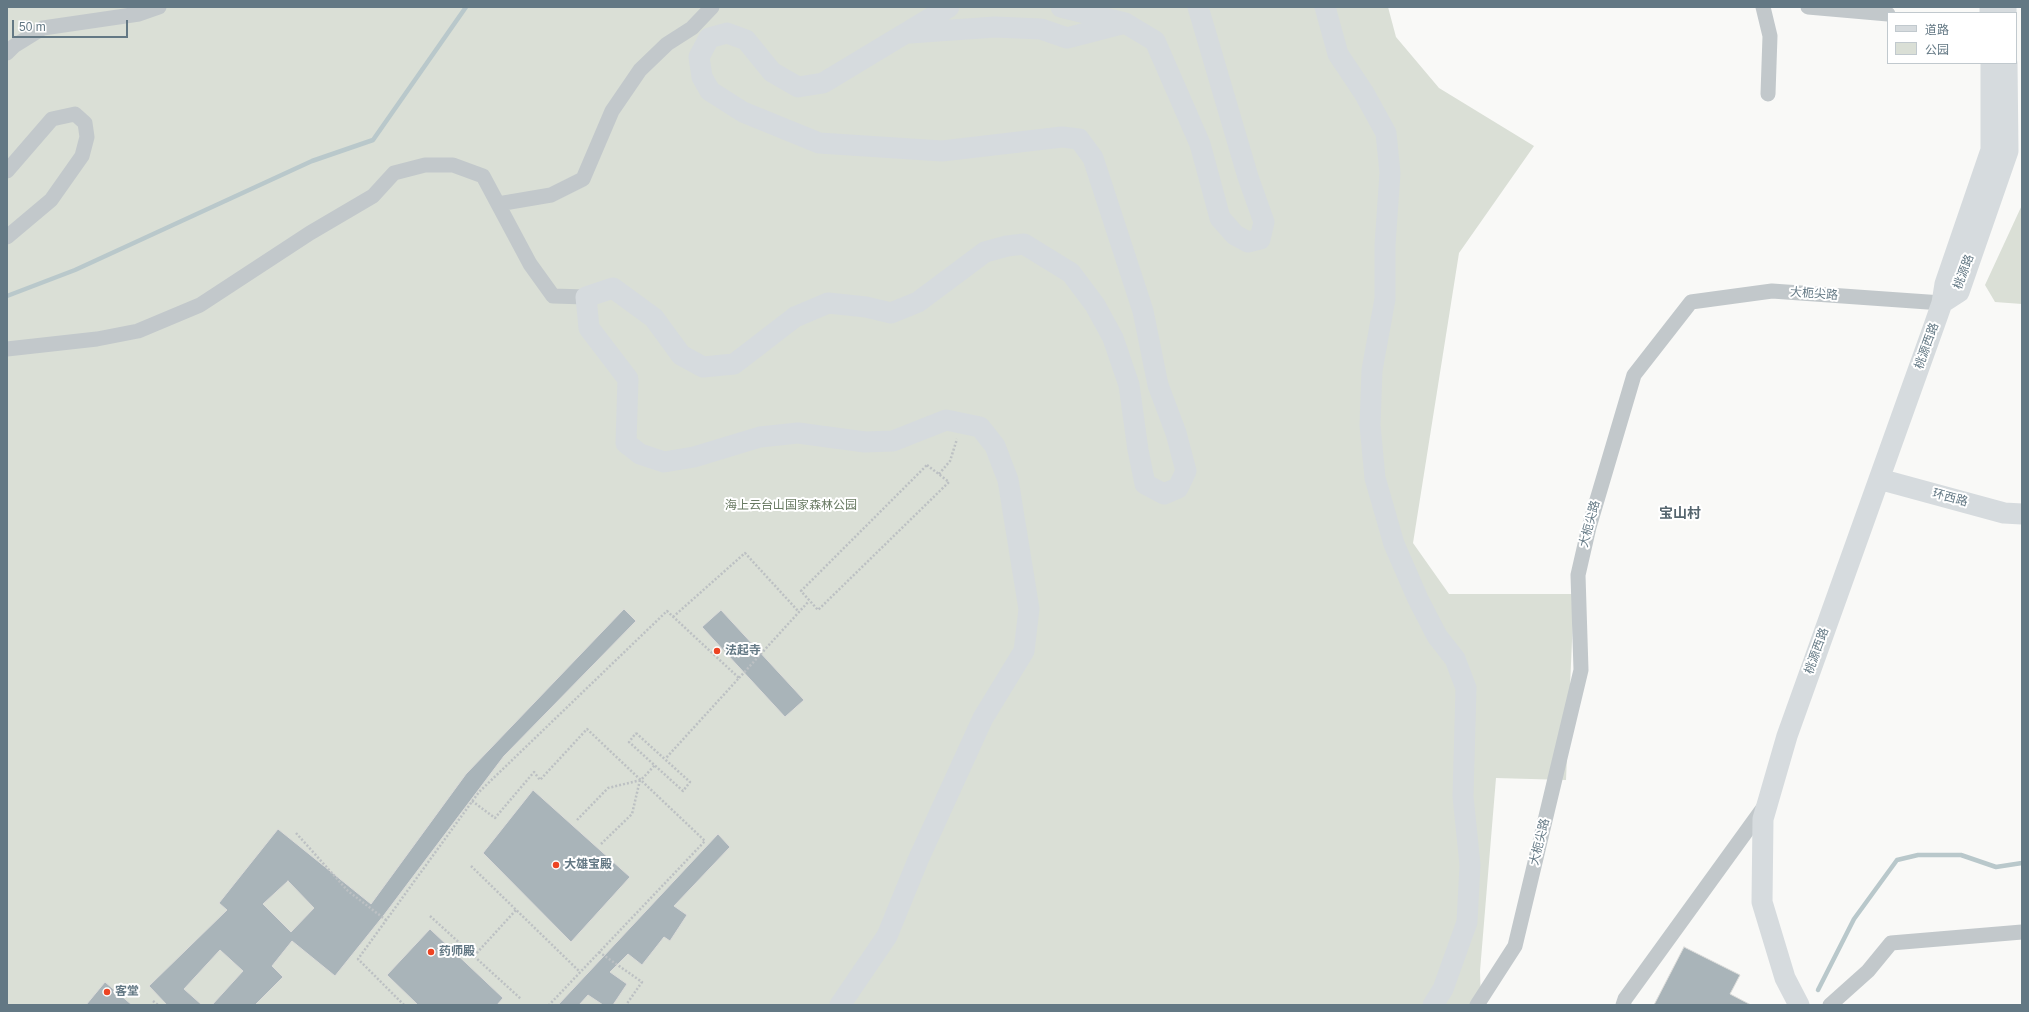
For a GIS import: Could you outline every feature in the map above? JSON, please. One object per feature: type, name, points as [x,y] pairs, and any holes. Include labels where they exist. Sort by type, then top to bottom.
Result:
[{"type":"street","points":[[7,53],[14,46],[43,28],[139,14],[159,7]]},
{"type":"street","points":[[498,204],[551,195],[583,179],[612,111],[640,70],[667,44],[692,28],[712,7]]},
{"type":"street","points":[[7,349],[97,339],[138,331],[200,305],[310,234],[373,196],[394,174],[425,165],[453,165],[483,176],[530,264],[553,296],[586,297],[612,288],[654,318],[681,355],[703,367],[734,364],[794,317],[828,303],[866,307],[891,313],[918,302],[986,252],[1008,246],[1024,244],[1071,273],[1095,305],[1113,338],[1129,385],[1138,450],[1145,484],[1164,494],[1178,488],[1186,471],[1176,433],[1158,385],[1143,311],[1093,158],[1079,139],[1062,138],[942,151],[820,143],[743,112],[710,91],[702,77],[699,57],[709,38],[727,33],[746,40],[772,72],[798,87],[823,83],[949,7]]},
{"type":"street","points":[[1061,7],[1125,23],[1155,41],[1200,144],[1220,218],[1235,235],[1248,242],[1260,239],[1264,222],[1248,177],[1198,7]]},
{"type":"street","points":[[1325,7],[1338,54],[1364,93],[1386,133],[1390,173],[1385,299],[1372,370],[1370,425],[1375,478],[1394,544],[1418,599],[1437,636],[1455,659],[1466,688],[1463,796],[1470,865],[1467,922],[1443,989],[1433,1005]]},
{"type":"street","points":[[1762,7],[1770,36],[1768,94]]},
{"type":"street","points":[[1808,7],[1887,14]]},
{"type":"street","points":[[906,33],[995,27],[1041,29],[1067,38],[1125,23]]},
{"type":"street","name":"桃源路","points":[[1942,303],[1945,284],[1991,150],[1991,64]]},
{"type":"street","name":"桃源路","points":[[1942,303],[1959,292],[2008,151],[2007,64]]},
{"type":"street","points":[[7,171],[52,119],[75,114],[85,123],[87,137],[82,156],[51,200],[7,237]]},
{"type":"street","name":"大枙尖路","points":[[1477,1005],[1515,946],[1580,670],[1578,575],[1589,527],[1634,375],[1691,302],[1772,291],[1942,303]]},
{"type":"street","points":[[586,297],[589,328],[628,379],[626,443],[640,454],[664,462],[694,457],[760,437],[798,433],[865,442],[893,441],[946,420],[980,428],[994,446],[1008,480],[1029,609],[1024,650],[983,718],[918,860],[887,936],[840,1005]]},
{"type":"street","name":"桃源西路","points":[[1799,1005],[1785,978],[1762,902],[1763,819],[1787,736],[1942,303]]},
{"type":"street","name":"环西路","points":[[1879,479],[2004,513],[2022,514]]},
{"type":"street","points":[[1623,1005],[1624,999],[1768,802]]},
{"type":"street","points":[[1830,1005],[1868,971],[1892,942],[2022,932]]},
{"type":"path","points":[[939,474],[950,461],[962,424]]},
{"type":"path","points":[[927,466],[939,474],[949,482],[818,610],[801,591],[927,466]]},
{"type":"path","points":[[673,617],[745,553],[799,612]]},
{"type":"path","points":[[666,758],[810,601]]},
{"type":"path","points":[[404,1005],[358,960],[479,792],[667,612],[738,678]]},
{"type":"path","points":[[472,801],[495,818],[534,772],[540,780],[587,729],[705,841],[549,1005]]},
{"type":"path","points":[[636,733],[666,758],[690,782],[683,791],[629,742],[636,733]]},
{"type":"path","points":[[577,820],[608,788],[640,780],[655,765]]},
{"type":"path","points":[[601,844],[632,814],[640,780]]},
{"type":"path","points":[[296,833],[348,891],[386,920]]},
{"type":"path","points":[[471,866],[580,972]]},
{"type":"path","points":[[474,956],[516,910]]},
{"type":"path","points":[[430,916],[521,999]]},
{"type":"path","points":[[599,952],[642,982],[626,1005]]},
{"type":"path","points":[[153,1001],[158,1005]]},
{"type":"green space","name":"海上云台山国家森林公园","points":[[7,7],[1388,7],[1396,37],[1439,88],[1534,146],[1459,253],[1413,543],[1449,594],[1574,594],[1566,780],[1496,778],[1480,971],[1481,1005],[7,1005]]},
{"type":"green space","points":[[2022,205],[2022,304],[1995,302],[1985,285]]},
{"type":"building","points":[[624,609],[636,621],[504,756],[384,915],[335,976],[292,941],[272,966],[283,977],[255,1005],[212,1005],[243,971],[220,950],[184,989],[202,1005],[167,1005],[149,986],[227,910],[219,903],[278,829],[371,904],[466,774]],"holes":[[[288,881],[314,908],[291,932],[263,904]]]},
{"type":"building","points":[[721,610],[804,700],[785,717],[702,627]]},
{"type":"building","name":"大雄宝殿","points":[[533,790],[630,877],[571,942],[483,853]]},
{"type":"building","points":[[718,834],[730,847],[674,906],[687,915],[670,941],[664,937],[642,965],[628,954],[610,972],[627,984],[613,1005],[603,1005],[588,995],[579,1005],[558,1005]]},
{"type":"building","name":"药师殿","points":[[430,929],[503,998],[497,1005],[418,1005],[387,975]]},
{"type":"building","points":[[1684,947],[1740,975],[1730,994],[1751,1005],[1654,1005]]},
{"type":"building","name":"客堂","points":[[105,982],[132,1005],[86,1005]]},
{"type":"waterway","points":[[7,296],[75,270],[312,161],[373,140],[466,7]]},
{"type":"waterway","points":[[1818,990],[1854,919],[1897,860],[1918,855],[1961,855],[1996,867],[2022,863]]},
{"type":"place","name":"法起寺","points":[[717,651]]},
{"type":"place","name":"大雄宝殿","points":[[556,865]]},
{"type":"place","name":"药师殿","points":[[431,952]]},
{"type":"place","name":"客堂","points":[[107,992]]},
{"type":"district","name":"宝山村","points":[[1680,514]]}]
